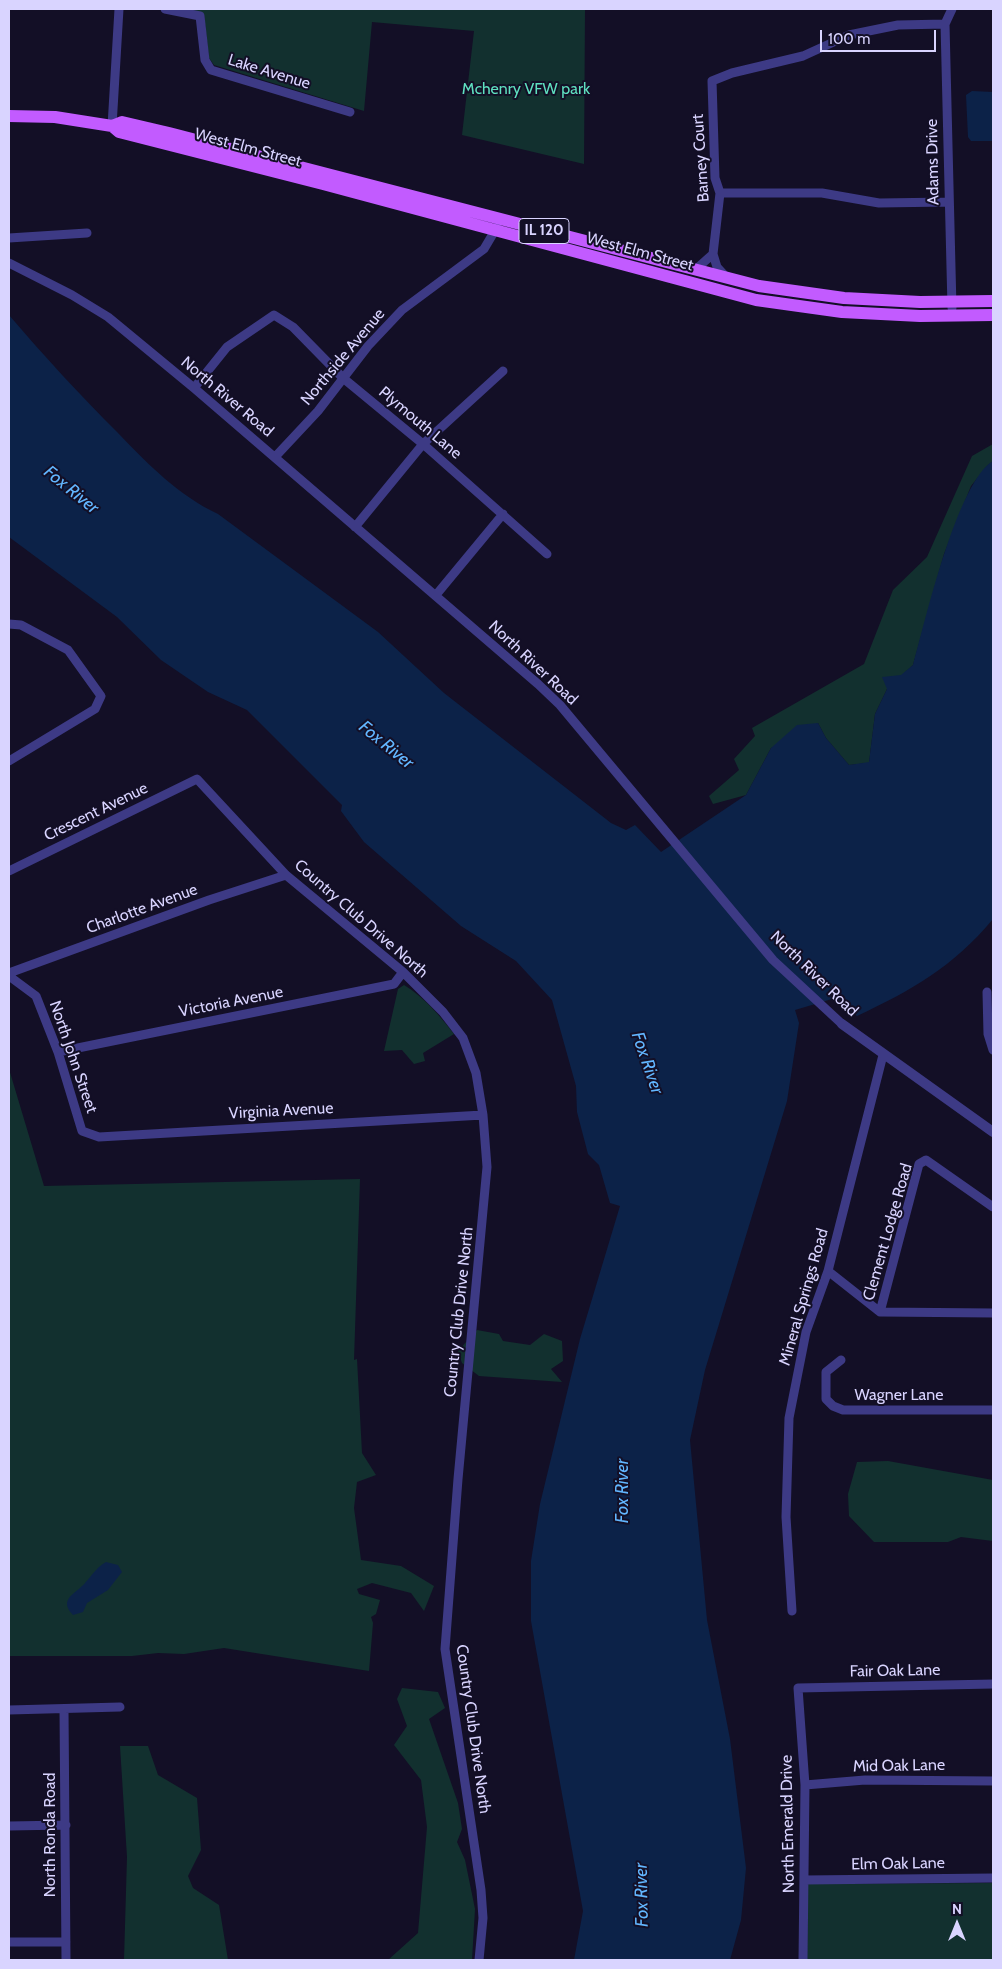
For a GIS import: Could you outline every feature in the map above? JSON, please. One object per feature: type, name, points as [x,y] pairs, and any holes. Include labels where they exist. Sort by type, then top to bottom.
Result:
[{"type":"main road","name":"West Elm Street","points":[[9,116],[55,117],[112,126],[122,122],[169,133],[498,224],[756,300],[842,312],[993,315]]},
{"type":"main road","name":"West Elm Street","points":[[498,224],[759,286],[844,298],[952,302],[993,301]]},
{"type":"street","points":[[112,126],[119,9]]},
{"type":"street","name":"Lake Avenue","points":[[165,9],[200,16],[204,60],[211,70],[350,112]]},
{"type":"street","name":"Adams Drive","points":[[952,9],[945,24],[952,315]]},
{"type":"street","name":"Barney Court","points":[[713,254],[720,194],[716,178],[712,82],[732,73],[802,56],[849,35],[898,25],[945,24]]},
{"type":"street","points":[[720,194],[822,193],[878,203],[948,202]]},
{"type":"street","name":"Northside Avenue","points":[[275,457],[318,411],[368,346],[402,310],[484,249],[498,224]]},
{"type":"street","points":[[9,238],[87,233]]},
{"type":"street","points":[[695,270],[713,254],[717,267],[727,278]]},
{"type":"street","name":"North River Road","points":[[9,263],[72,295],[108,317],[436,595],[560,705],[773,960],[842,1024],[993,1132]]},
{"type":"street","name":"Plymouth Lane","points":[[194,388],[227,348],[274,315],[293,327],[343,378],[423,444],[547,554]]},
{"type":"street","points":[[355,527],[423,444],[503,371]]},
{"type":"street","points":[[436,595],[503,514]]},
{"type":"street","points":[[9,624],[21,625],[68,650],[101,696],[95,709],[9,761]]},
{"type":"street","name":"Crescent Avenue","points":[[9,871],[197,779]]},
{"type":"street","name":"Country Club Drive North","points":[[197,779],[286,875],[403,972],[443,1012],[463,1038],[476,1073],[483,1115],[487,1167],[486,1194],[458,1479],[445,1649],[481,1890],[483,1918],[478,1960]]},
{"type":"street","name":"Charlotte Avenue","points":[[9,974],[209,900],[286,875]]},
{"type":"street","name":"Victoria Avenue","points":[[58,1052],[394,984],[403,972]]},
{"type":"street","name":"North John Street","points":[[9,974],[36,996],[58,1052],[82,1131]]},
{"type":"street","points":[[986,992],[988,1034],[993,1050]]},
{"type":"street","name":"Mineral Springs Road","points":[[792,1611],[786,1517],[789,1418],[806,1332],[828,1270],[883,1055]]},
{"type":"street","name":"Virginia Avenue","points":[[82,1131],[99,1138],[483,1115]]},
{"type":"street","name":"Clement Lodge Road","points":[[993,1207],[926,1160],[920,1164],[880,1312],[993,1314]]},
{"type":"street","points":[[828,1270],[880,1312]]},
{"type":"street","name":"Wagner Lane","points":[[841,1360],[826,1372],[825,1382],[826,1399],[833,1406],[843,1410],[993,1410]]},
{"type":"street","name":"Fair Oak Lane","points":[[798,1688],[993,1684]]},
{"type":"street","name":"North Emerald Drive","points":[[798,1688],[805,1785],[803,1960]]},
{"type":"street","points":[[9,1710],[120,1707]]},
{"type":"street","name":"North Ronda Road","points":[[64,1709],[66,1960]]},
{"type":"street","name":"Mid Oak Lane","points":[[805,1785],[865,1780],[993,1781]]},
{"type":"street","points":[[9,1826],[66,1825]]},
{"type":"street","name":"Elm Oak Lane","points":[[804,1880],[993,1878]]},
{"type":"street","points":[[9,1942],[66,1942]]},
{"type":"green space","name":"Mchenry VFW park","points":[[189,9],[585,9],[584,164],[462,135],[474,31],[372,22],[364,111],[214,65],[209,58],[204,15]]},
{"type":"green space","points":[[993,444],[993,461],[971,486],[944,554],[913,665],[887,689],[875,714],[869,763],[849,765],[826,738],[818,723],[771,748],[746,795],[713,804],[709,796],[739,770],[734,759],[755,736],[752,728],[864,664],[893,590],[927,557],[972,456]]},
{"type":"green space","points":[[404,985],[425,1001],[454,1034],[423,1053],[425,1061],[414,1064],[402,1050],[384,1051],[398,989]]},
{"type":"green space","points":[[9,1069],[44,1186],[360,1179],[354,1360],[357,1359],[362,1453],[376,1475],[357,1482],[354,1508],[361,1560],[401,1566],[434,1586],[424,1611],[411,1593],[372,1583],[357,1589],[359,1594],[380,1600],[376,1614],[371,1617],[373,1623],[369,1671],[224,1648],[184,1654],[158,1653],[132,1656],[9,1656]]},
{"type":"green space","points":[[477,1330],[499,1334],[503,1341],[530,1345],[544,1334],[562,1341],[563,1361],[551,1369],[562,1382],[479,1376],[462,1363],[458,1351]]},
{"type":"green space","points":[[888,1461],[993,1480],[993,1541],[961,1537],[948,1542],[874,1542],[849,1516],[848,1494],[857,1462]]},
{"type":"green space","points":[[402,1688],[438,1692],[445,1708],[429,1719],[458,1803],[462,1829],[457,1842],[465,1860],[475,1909],[472,1960],[388,1960],[418,1933],[427,1827],[421,1780],[394,1745],[407,1726],[397,1699]]},
{"type":"green space","points":[[120,1746],[148,1746],[158,1775],[197,1798],[201,1850],[188,1876],[193,1888],[219,1905],[228,1960],[124,1960],[127,1857]]},
{"type":"green space","points":[[993,1883],[993,1960],[807,1960],[808,1884]]},
{"type":"water","points":[[972,91],[993,92],[993,141],[971,141],[968,137],[966,95]]},
{"type":"water","name":"Fox River","points":[[9,315],[90,404],[141,456],[177,488],[218,514],[378,632],[444,693],[611,823],[626,830],[635,825],[661,852],[746,795],[771,748],[797,725],[818,723],[826,738],[849,765],[869,762],[875,714],[887,689],[882,677],[901,675],[913,665],[934,587],[955,523],[967,496],[980,474],[993,461],[993,919],[963,951],[931,976],[896,997],[857,1016],[832,999],[795,1010],[799,1023],[787,1101],[705,1370],[690,1440],[707,1620],[730,1739],[746,1868],[741,1920],[730,1960],[574,1960],[583,1911],[531,1621],[531,1561],[540,1504],[580,1339],[620,1206],[610,1203],[599,1165],[588,1154],[577,1112],[576,1086],[552,1000],[516,961],[461,926],[364,842],[341,811],[342,805],[247,710],[208,692],[161,660],[117,617],[9,537]]},
{"type":"water","points":[[106,1562],[118,1565],[122,1572],[108,1590],[87,1603],[83,1612],[73,1615],[67,1606],[68,1599]]}]
